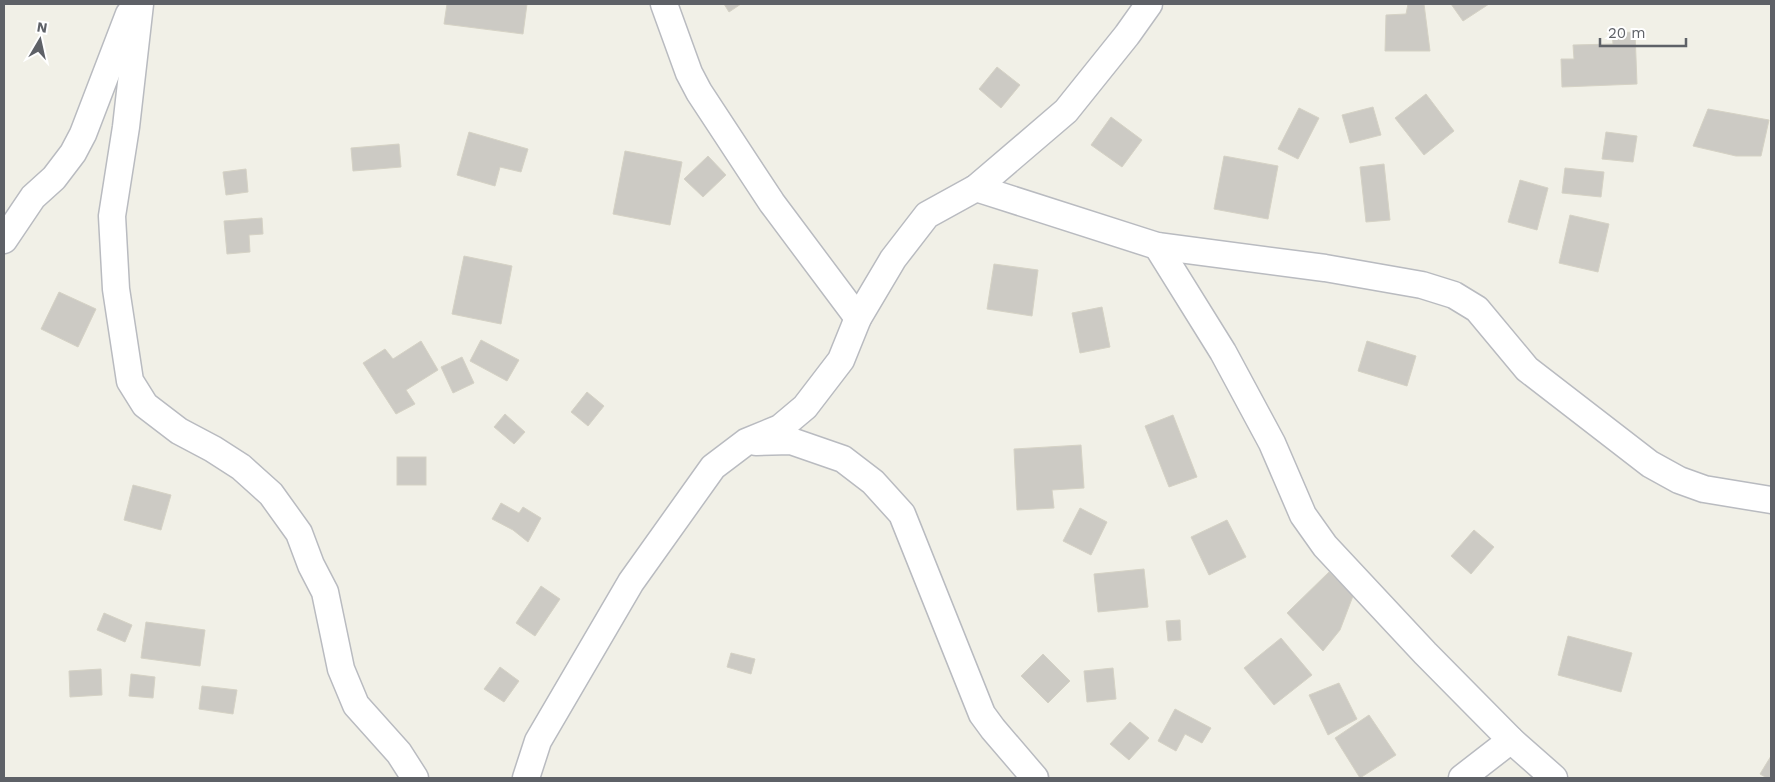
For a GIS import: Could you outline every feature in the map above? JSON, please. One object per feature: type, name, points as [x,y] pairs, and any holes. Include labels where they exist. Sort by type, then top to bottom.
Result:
[{"type":"street","points":[[4,240],[33,197],[54,178],[74,153],[133,4]]},
{"type":"street","points":[[140,4],[126,127],[112,216],[116,290],[130,381],[145,405],[179,431],[213,448],[241,467],[270,494],[299,534],[311,565],[325,592],[340,669],[356,704],[399,753],[415,778]]},
{"type":"street","points":[[664,4],[689,73],[699,92],[772,202],[858,318]]},
{"type":"street","points":[[526,778],[538,741],[631,582],[713,467],[746,442],[780,428],[806,408],[841,360],[858,318],[893,259],[928,215],[976,188],[1066,111],[1127,35],[1149,4]]},
{"type":"street","points":[[976,188],[1157,246],[1325,268],[1422,285],[1454,295],[1477,309],[1527,369],[1650,464],[1679,480],[1704,489],[1771,500]]},
{"type":"street","points":[[1157,246],[1224,352],[1272,443],[1303,515],[1326,546],[1424,654],[1511,740],[1554,778]]},
{"type":"street","points":[[746,442],[791,441],[844,459],[874,482],[902,514],[982,714],[992,729],[1035,778]]},
{"type":"street","points":[[1462,778],[1511,740]]},
{"type":"building","points":[[447,4],[527,4],[523,34],[444,24]]},
{"type":"building","points":[[724,4],[741,4],[729,12]]},
{"type":"building","points":[[1408,4],[1424,4],[1430,51],[1385,51],[1386,15],[1406,14]]},
{"type":"building","points":[[1451,4],[1489,4],[1463,21]]},
{"type":"building","points":[[1635,32],[1637,84],[1562,87],[1561,59],[1574,59],[1573,45],[1613,44],[1612,33]]},
{"type":"building","points":[[997,67],[1020,85],[1001,108],[979,89]]},
{"type":"building","points":[[1426,94],[1454,131],[1424,155],[1395,118]]},
{"type":"building","points":[[1373,107],[1381,135],[1350,143],[1342,115]]},
{"type":"building","points":[[1299,108],[1319,118],[1298,159],[1278,149]]},
{"type":"building","points":[[1708,109],[1769,120],[1761,156],[1736,156],[1693,146]]},
{"type":"building","points":[[1111,117],[1142,140],[1122,167],[1091,145]]},
{"type":"building","points":[[469,132],[528,149],[521,172],[500,167],[495,186],[457,175]]},
{"type":"building","points":[[1606,132],[1637,136],[1633,162],[1602,159]]},
{"type":"building","points":[[399,144],[401,167],[353,171],[351,148]]},
{"type":"building","points":[[625,151],[682,162],[670,225],[613,214]]},
{"type":"building","points":[[708,156],[726,175],[703,197],[684,179]]},
{"type":"building","points":[[1224,156],[1278,166],[1268,219],[1214,209]]},
{"type":"building","points":[[1384,164],[1390,220],[1366,222],[1360,167]]},
{"type":"building","points":[[1565,168],[1604,172],[1601,197],[1562,193]]},
{"type":"building","points":[[246,169],[248,192],[226,195],[223,172]]},
{"type":"building","points":[[1520,180],[1548,188],[1537,230],[1508,222]]},
{"type":"building","points":[[1570,215],[1609,224],[1598,272],[1559,263]]},
{"type":"building","points":[[262,218],[263,234],[249,235],[250,252],[227,254],[224,221]]},
{"type":"building","points":[[464,256],[512,266],[501,324],[452,314]]},
{"type":"building","points":[[994,264],[1038,270],[1032,316],[987,309]]},
{"type":"building","points":[[59,292],[96,309],[78,347],[41,329]]},
{"type":"building","points":[[1102,307],[1110,347],[1080,353],[1072,313]]},
{"type":"building","points":[[481,340],[519,360],[507,381],[470,361]]},
{"type":"building","points":[[421,341],[438,370],[406,390],[415,404],[396,414],[363,363],[385,349],[393,359]]},
{"type":"building","points":[[1367,341],[1416,356],[1407,386],[1358,371]]},
{"type":"building","points":[[462,357],[474,383],[453,393],[441,367]]},
{"type":"building","points":[[587,392],[604,406],[588,426],[571,412]]},
{"type":"building","points":[[505,414],[525,432],[514,444],[494,427]]},
{"type":"building","points":[[1173,415],[1197,477],[1169,487],[1145,426]]},
{"type":"building","points":[[1081,445],[1084,488],[1052,490],[1054,508],[1017,510],[1014,449]]},
{"type":"building","points":[[397,457],[426,457],[426,485],[397,485]]},
{"type":"building","points":[[133,485],[171,495],[161,530],[124,520]]},
{"type":"building","points":[[501,503],[519,513],[523,507],[541,518],[528,542],[513,530],[492,519]]},
{"type":"building","points":[[1080,508],[1107,522],[1091,555],[1063,541]]},
{"type":"building","points":[[1227,520],[1246,557],[1209,575],[1191,537]]},
{"type":"building","points":[[1474,530],[1494,547],[1471,574],[1451,556]]},
{"type":"building","points":[[1144,569],[1148,607],[1098,612],[1094,574]]},
{"type":"building","points":[[1329,572],[1353,596],[1340,630],[1323,651],[1287,613]]},
{"type":"building","points":[[541,586],[560,599],[535,636],[516,623]]},
{"type":"building","points":[[104,613],[132,625],[125,642],[97,630]]},
{"type":"building","points":[[1180,620],[1181,640],[1168,641],[1166,621]]},
{"type":"building","points":[[146,622],[205,630],[200,666],[141,658]]},
{"type":"building","points":[[1568,636],[1632,653],[1621,692],[1558,675]]},
{"type":"building","points":[[1281,638],[1312,675],[1274,705],[1244,668]]},
{"type":"building","points":[[731,653],[755,659],[751,674],[727,667]]},
{"type":"building","points":[[1043,654],[1070,681],[1048,703],[1021,676]]},
{"type":"building","points":[[500,667],[519,681],[504,702],[484,689]]},
{"type":"building","points":[[1113,668],[1116,699],[1087,702],[1084,671]]},
{"type":"building","points":[[101,669],[102,695],[70,697],[69,671]]},
{"type":"building","points":[[131,674],[155,677],[153,698],[129,696]]},
{"type":"building","points":[[1339,683],[1357,719],[1328,735],[1309,695]]},
{"type":"building","points":[[202,686],[237,690],[233,714],[199,709]]},
{"type":"building","points":[[1175,709],[1211,728],[1202,743],[1185,734],[1176,751],[1158,741]]},
{"type":"building","points":[[1369,715],[1396,755],[1360,778],[1335,738]]},
{"type":"building","points":[[1130,722],[1149,738],[1129,760],[1110,744]]},
{"type":"building","points":[[1771,756],[1771,778],[1767,778],[1760,774]]}]
